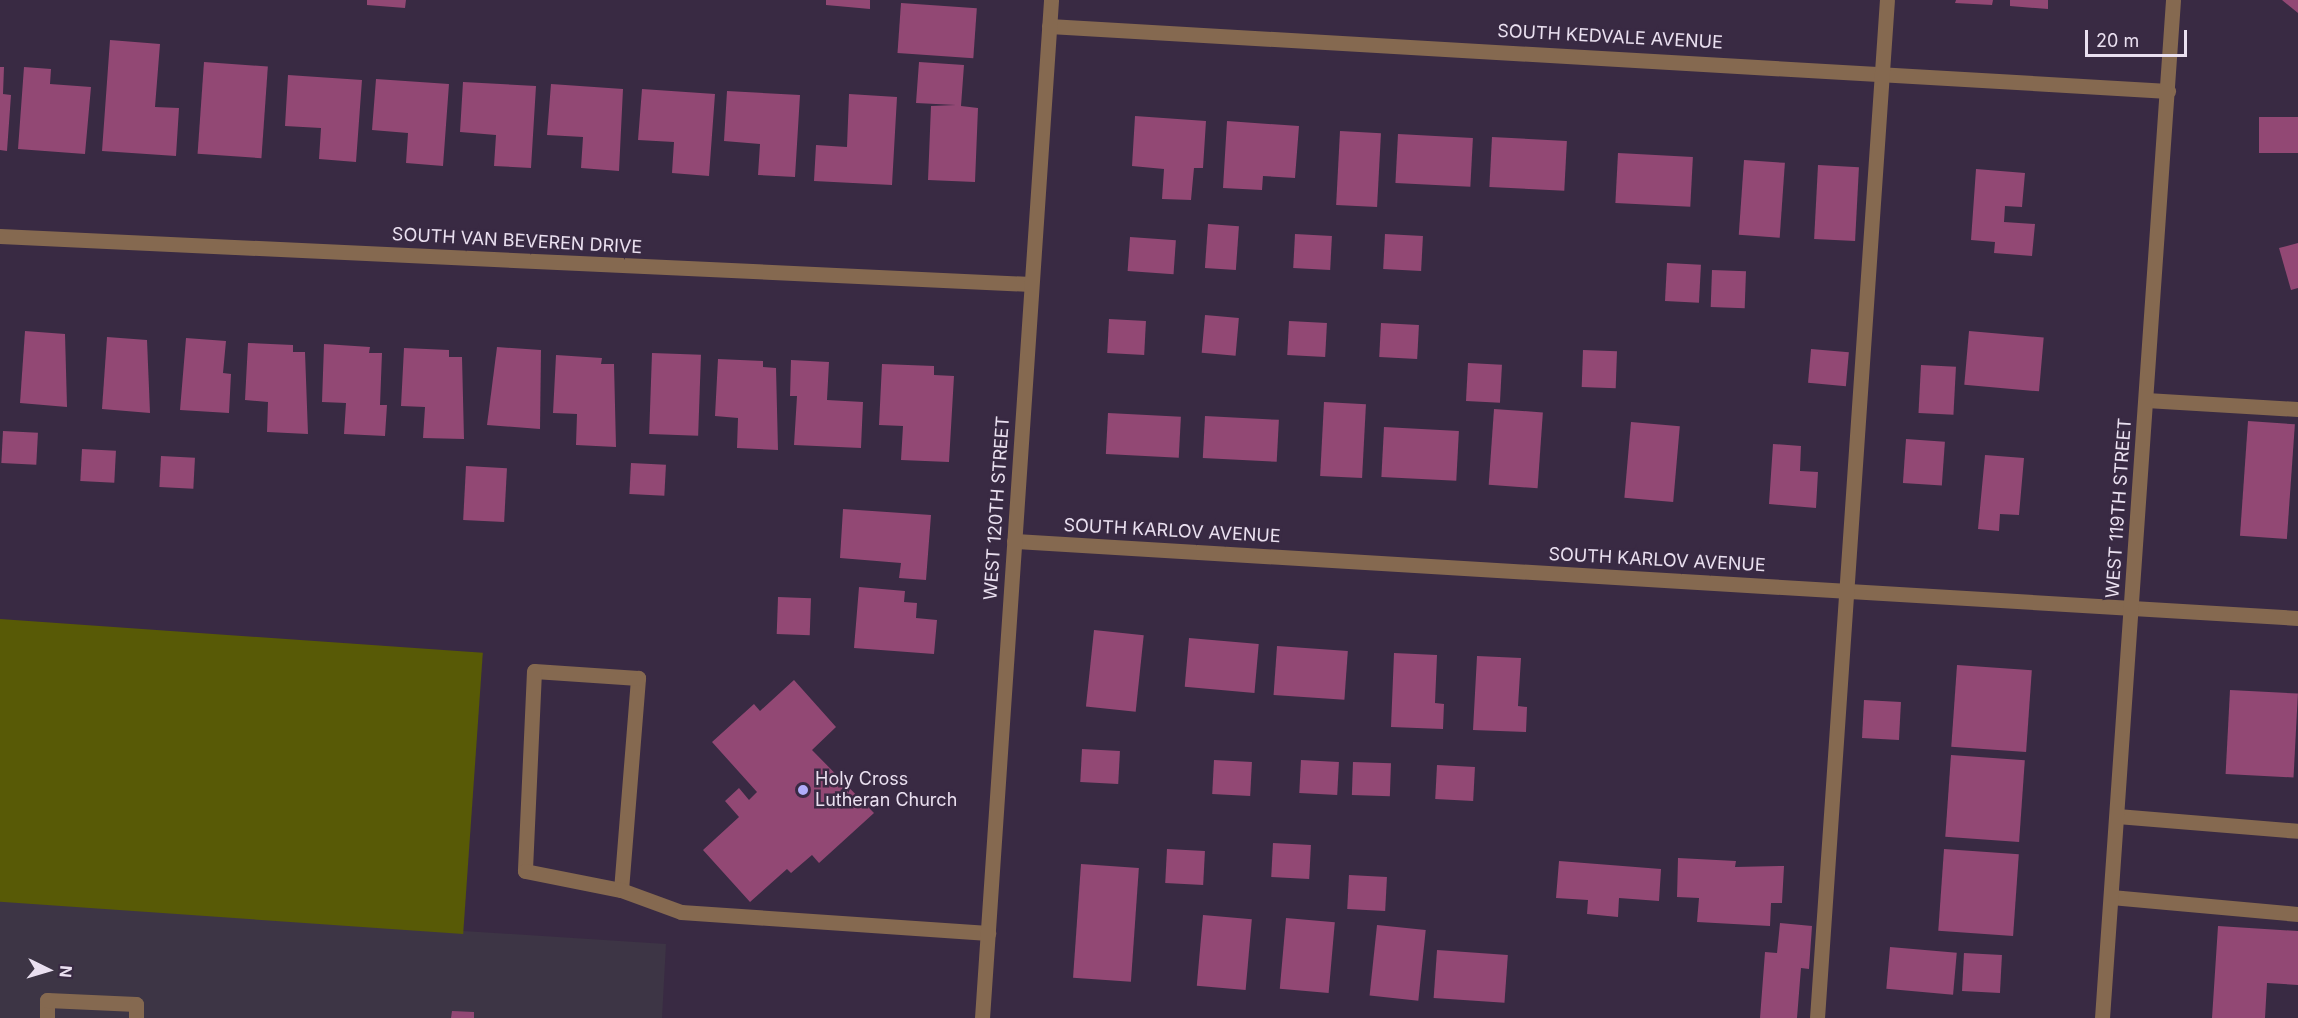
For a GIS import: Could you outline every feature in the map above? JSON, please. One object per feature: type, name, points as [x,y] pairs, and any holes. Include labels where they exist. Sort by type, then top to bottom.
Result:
[{"type":"street","name":"WEST 120TH STREET","points":[[982,1018],[1050,0]]},
{"type":"street","points":[[1817,1018],[1887,0]]},
{"type":"street","name":"WEST 119TH STREET","points":[[2102,1018],[2173,0]]},
{"type":"street","name":"SOUTH KEDVALE AVENUE","points":[[1049,26],[1881,72],[2168,91]]},
{"type":"street","name":"SOUTH VAN BEVEREN DRIVE","points":[[0,236],[1031,284]]},
{"type":"street","points":[[2146,400],[2298,409]]},
{"type":"street","name":"SOUTH KARLOV AVENUE","points":[[1014,541],[2298,618]]},
{"type":"street","points":[[621,890],[638,678],[534,671],[525,871],[621,890],[681,912],[988,933]]},
{"type":"street","points":[[2116,816],[2298,831]]},
{"type":"street","points":[[2110,897],[2298,914]]},
{"type":"street","points":[[47,1018],[47,1000],[136,1004],[136,1018]]},
{"type":"shaded area","points":[[0,619],[483,653],[463,934],[0,902]]},
{"type":"shaded area","points":[[0,901],[666,944],[662,1018],[0,1018]]},
{"type":"building","points":[[367,0],[406,0],[405,8],[367,5]]},
{"type":"building","points":[[826,0],[870,0],[870,9],[826,5]]},
{"type":"building","points":[[1956,0],[1993,0],[1992,5],[1955,3]]},
{"type":"building","points":[[2010,0],[2048,0],[2048,9],[2010,6]]},
{"type":"building","points":[[2282,0],[2298,0],[2298,13]]},
{"type":"building","points":[[901,3],[977,8],[973,58],[898,53]]},
{"type":"building","points":[[110,40],[160,44],[155,107],[179,108],[176,156],[102,151]]},
{"type":"building","points":[[204,62],[268,66],[261,158],[198,154]]},
{"type":"building","points":[[919,62],[964,65],[961,106],[978,108],[975,182],[928,180],[931,106],[956,105],[916,103]]},
{"type":"building","points":[[0,67],[4,67],[3,94],[11,95],[7,151],[0,150]]},
{"type":"building","points":[[24,67],[51,69],[50,84],[91,87],[85,154],[18,149]]},
{"type":"building","points":[[288,75],[362,80],[356,162],[319,159],[321,128],[285,126]]},
{"type":"building","points":[[376,79],[449,84],[443,166],[406,163],[408,133],[372,130]]},
{"type":"building","points":[[463,82],[536,86],[531,168],[494,166],[496,135],[460,132]]},
{"type":"building","points":[[551,84],[623,89],[619,171],[581,168],[583,137],[547,135]]},
{"type":"building","points":[[642,89],[715,94],[709,176],[672,173],[674,142],[638,140]]},
{"type":"building","points":[[727,91],[800,95],[795,177],[758,175],[760,144],[724,141]]},
{"type":"building","points":[[849,94],[897,97],[892,185],[814,181],[816,145],[847,147]]},
{"type":"building","points":[[1135,116],[1206,121],[1203,168],[1194,168],[1191,200],[1162,199],[1164,169],[1132,166]]},
{"type":"building","points":[[2259,117],[2298,117],[2298,153],[2259,153]]},
{"type":"building","points":[[1227,121],[1299,126],[1295,178],[1263,176],[1262,190],[1223,188]]},
{"type":"building","points":[[1340,131],[1381,133],[1377,207],[1336,205]]},
{"type":"building","points":[[1398,134],[1473,138],[1470,187],[1395,183]]},
{"type":"building","points":[[1492,137],[1567,141],[1564,191],[1489,187]]},
{"type":"building","points":[[1618,153],[1693,157],[1690,207],[1615,203]]},
{"type":"building","points":[[1744,160],[1785,163],[1780,238],[1739,235]]},
{"type":"building","points":[[1818,165],[1859,167],[1855,241],[1814,239]]},
{"type":"building","points":[[1976,169],[2025,173],[2022,207],[2005,206],[2004,222],[2035,224],[2032,256],[1994,253],[1995,242],[1971,240]]},
{"type":"building","points":[[1208,224],[1239,226],[1236,270],[1205,268]]},
{"type":"building","points":[[1295,234],[1332,236],[1330,270],[1293,268]]},
{"type":"building","points":[[1385,234],[1423,236],[1421,271],[1383,269]]},
{"type":"building","points":[[1130,237],[1176,240],[1174,274],[1128,271]]},
{"type":"building","points":[[2298,243],[2298,288],[2291,290],[2279,248]]},
{"type":"building","points":[[1667,263],[1701,265],[1699,303],[1665,301]]},
{"type":"building","points":[[1712,270],[1746,271],[1745,308],[1711,307]]},
{"type":"building","points":[[1205,315],[1239,318],[1236,356],[1202,353]]},
{"type":"building","points":[[1109,319],[1146,321],[1144,355],[1107,353]]},
{"type":"building","points":[[1289,321],[1327,323],[1325,357],[1287,355]]},
{"type":"building","points":[[1381,323],[1419,325],[1417,359],[1379,357]]},
{"type":"building","points":[[25,331],[65,334],[67,407],[20,403]]},
{"type":"building","points":[[1969,331],[2044,338],[2039,391],[1964,385]]},
{"type":"building","points":[[107,337],[147,340],[150,413],[102,409]]},
{"type":"building","points":[[186,338],[226,341],[223,373],[231,374],[229,413],[180,410]]},
{"type":"building","points":[[248,343],[293,345],[293,352],[305,352],[308,434],[267,432],[268,402],[245,400]]},
{"type":"building","points":[[324,344],[370,347],[369,353],[382,353],[380,405],[387,405],[385,436],[344,434],[346,403],[322,402]]},
{"type":"building","points":[[497,347],[541,350],[540,429],[487,425]]},
{"type":"building","points":[[404,348],[449,350],[449,357],[462,357],[464,439],[423,438],[425,407],[401,406]]},
{"type":"building","points":[[1811,349],[1849,352],[1846,386],[1808,383]]},
{"type":"building","points":[[1583,350],[1617,351],[1616,388],[1582,387]]},
{"type":"building","points":[[652,353],[701,355],[698,436],[649,434]]},
{"type":"building","points":[[556,355],[602,358],[601,364],[614,364],[616,447],[576,445],[577,414],[553,413]]},
{"type":"building","points":[[718,359],[763,361],[763,367],[776,368],[778,450],[737,448],[738,418],[715,416]]},
{"type":"building","points":[[791,360],[829,362],[827,400],[863,402],[861,448],[794,445],[797,396],[790,396]]},
{"type":"building","points":[[1468,363],[1502,365],[1500,403],[1466,401]]},
{"type":"building","points":[[882,364],[934,366],[934,375],[954,376],[949,462],[901,460],[903,426],[879,425]]},
{"type":"building","points":[[1921,365],[1956,367],[1953,415],[1918,413]]},
{"type":"building","points":[[1324,402],[1366,404],[1362,478],[1320,476]]},
{"type":"building","points":[[1494,409],[1543,412],[1538,488],[1489,485]]},
{"type":"building","points":[[1108,413],[1181,417],[1179,458],[1106,454]]},
{"type":"building","points":[[1205,416],[1279,420],[1277,462],[1203,458]]},
{"type":"building","points":[[2248,421],[2295,424],[2287,539],[2240,536]]},
{"type":"building","points":[[1631,422],[1680,426],[1673,502],[1624,498]]},
{"type":"building","points":[[1384,427],[1459,431],[1456,481],[1381,477]]},
{"type":"building","points":[[3,431],[38,433],[36,465],[1,463]]},
{"type":"building","points":[[1906,439],[1945,442],[1942,486],[1903,483]]},
{"type":"building","points":[[1773,444],[1801,446],[1800,471],[1818,472],[1816,508],[1769,504]]},
{"type":"building","points":[[82,449],[116,451],[114,483],[80,481]]},
{"type":"building","points":[[1985,455],[2024,458],[2019,515],[2000,514],[1999,531],[1978,529]]},
{"type":"building","points":[[161,456],[195,458],[193,489],[159,487]]},
{"type":"building","points":[[631,463],[666,465],[664,496],[629,494]]},
{"type":"building","points":[[466,466],[507,468],[504,522],[463,520]]},
{"type":"building","points":[[843,509],[931,515],[926,580],[899,578],[901,563],[840,558]]},
{"type":"building","points":[[859,587],[905,591],[904,602],[917,603],[916,618],[937,620],[934,654],[854,648]]},
{"type":"building","points":[[778,597],[811,598],[810,635],[777,634]]},
{"type":"building","points":[[1094,630],[1144,635],[1136,712],[1086,707]]},
{"type":"building","points":[[1189,638],[1259,644],[1254,693],[1185,687]]},
{"type":"building","points":[[1277,646],[1348,651],[1344,700],[1274,695]]},
{"type":"building","points":[[1394,653],[1437,655],[1435,703],[1444,704],[1443,729],[1391,727]]},
{"type":"building","points":[[1477,656],[1521,658],[1518,706],[1527,707],[1526,732],[1473,730]]},
{"type":"building","points":[[1957,665],[2032,670],[2026,752],[1951,747]]},
{"type":"building","name":"Holy Cross Lutheran Church","points":[[794,680],[836,727],[812,750],[874,813],[819,863],[812,855],[791,873],[787,869],[750,902],[703,850],[739,817],[725,801],[739,788],[749,800],[757,792],[712,742],[754,704],[760,711]]},
{"type":"building","points":[[2230,690],[2298,694],[2294,777],[2226,774]]},
{"type":"building","points":[[1864,700],[1901,702],[1899,740],[1862,738]]},
{"type":"building","points":[[1082,749],[1120,751],[1118,784],[1080,782]]},
{"type":"building","points":[[1951,755],[2025,760],[2019,842],[1945,837]]},
{"type":"building","points":[[1214,760],[1252,762],[1250,796],[1212,794]]},
{"type":"building","points":[[1301,760],[1339,762],[1337,795],[1299,793]]},
{"type":"building","points":[[1353,762],[1391,763],[1390,796],[1352,795]]},
{"type":"building","points":[[1437,765],[1475,767],[1473,801],[1435,799]]},
{"type":"building","points":[[1273,843],[1311,845],[1309,879],[1271,877]]},
{"type":"building","points":[[1167,849],[1205,851],[1203,885],[1165,883]]},
{"type":"building","points":[[1944,849],[2019,854],[2013,936],[1938,931]]},
{"type":"building","points":[[1678,858],[1736,861],[1735,867],[1784,866],[1782,903],[1771,903],[1770,926],[1697,922],[1699,898],[1677,897]]},
{"type":"building","points":[[1559,861],[1661,869],[1659,901],[1619,898],[1618,917],[1587,914],[1588,900],[1556,898]]},
{"type":"building","points":[[1081,864],[1139,868],[1131,982],[1073,978]]},
{"type":"building","points":[[1349,875],[1387,877],[1385,911],[1347,909]]},
{"type":"building","points":[[1203,915],[1252,919],[1246,990],[1197,986]]},
{"type":"building","points":[[1286,918],[1335,922],[1329,993],[1280,989]]},
{"type":"building","points":[[1780,923],[1812,926],[1809,969],[1801,968],[1797,1018],[1760,1018],[1765,952],[1777,953]]},
{"type":"building","points":[[1377,925],[1426,930],[1418,1001],[1370,996]]},
{"type":"building","points":[[2218,926],[2298,931],[2298,985],[2267,983],[2265,1018],[2212,1018]]},
{"type":"building","points":[[1890,947],[1957,953],[1953,995],[1886,989]]},
{"type":"building","points":[[1437,950],[1508,955],[1504,1003],[1434,998]]},
{"type":"building","points":[[1964,953],[2002,955],[2000,993],[1962,991]]},
{"type":"building","points":[[452,1011],[474,1012],[474,1018],[451,1018]]},
{"type":"place","name":"Holy Cross Lutheran Church","points":[[803,790]]}]
